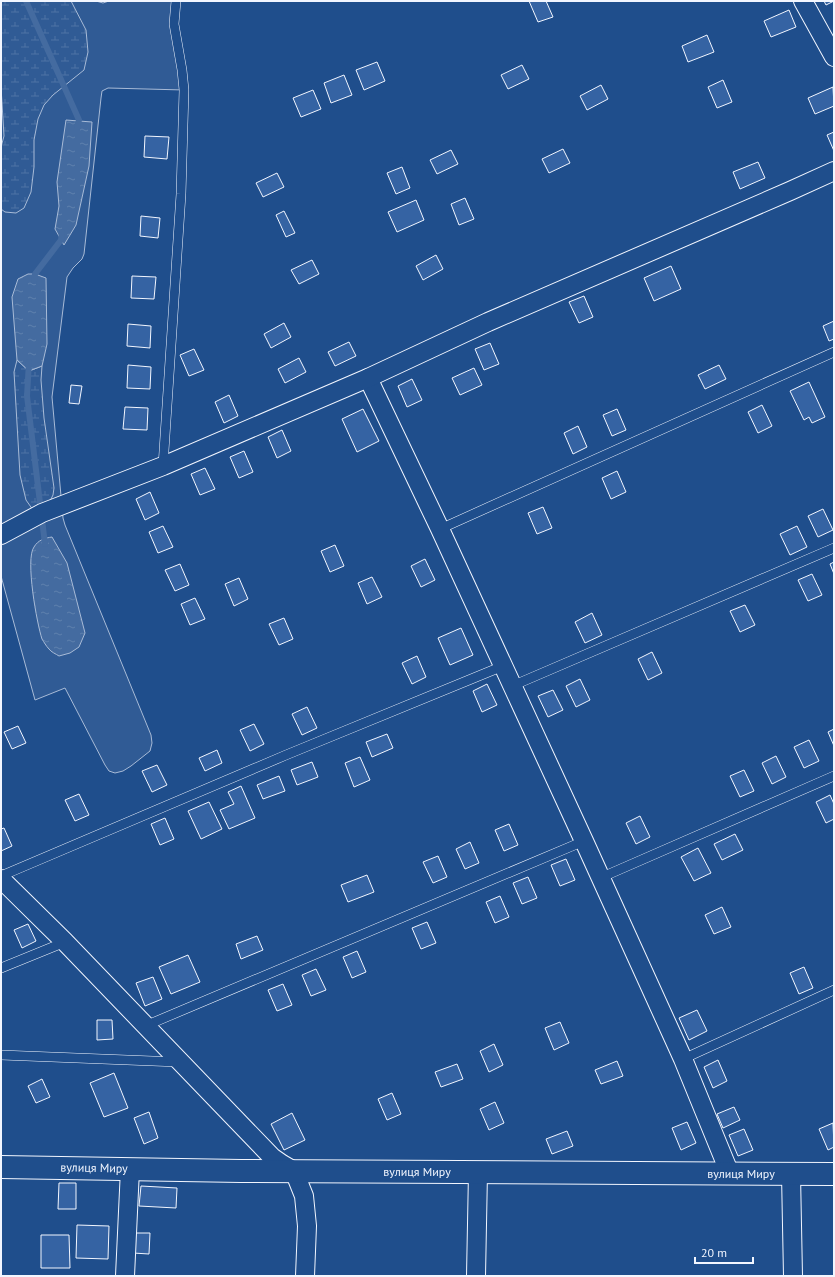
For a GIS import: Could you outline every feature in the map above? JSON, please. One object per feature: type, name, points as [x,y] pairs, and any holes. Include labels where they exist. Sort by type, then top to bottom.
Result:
[{"type":"street","points":[[804,1],[834,57]]},
{"type":"street","points":[[1,535],[42,513],[163,466],[368,378],[488,322],[776,198],[834,171]]},
{"type":"street","points":[[368,378],[440,529],[683,1058],[730,1174]]},
{"type":"street","points":[[1,879],[65,942],[272,1157],[294,1171],[304,1196],[306,1210],[307,1226],[305,1276]]},
{"type":"street","name":"вулиця Миру","points":[[1,1167],[294,1171],[834,1174]]},
{"type":"street","points":[[125,1276],[130,1169]]},
{"type":"street","points":[[476,1276],[478,1172]]},
{"type":"street","points":[[791,1174],[793,1276]]},
{"type":"lane","points":[[163,466],[181,194],[184,98],[182,70],[174,24],[176,1]]},
{"type":"lane","points":[[440,529],[834,352]]},
{"type":"lane","points":[[512,686],[834,548]]},
{"type":"lane","points":[[1,876],[286,755],[503,666]]},
{"type":"lane","points":[[600,878],[834,776]]},
{"type":"lane","points":[[145,1026],[584,841]]},
{"type":"lane","points":[[1,968],[65,942]]},
{"type":"lane","points":[[683,1058],[834,990]]},
{"type":"lane","points":[[1,1055],[180,1062]]},
{"type":"shaded area","points":[[1,1],[96,1],[103,3],[109,1],[176,1],[184,90],[108,88],[102,91],[84,254],[82,259],[67,277],[52,397],[63,518],[65,525],[151,735],[152,743],[150,751],[131,766],[123,771],[115,773],[109,771],[105,765],[65,688],[35,700],[1,576]]},
{"type":"green space","points":[[1,1],[71,1],[86,30],[88,52],[84,70],[53,95],[44,105],[38,119],[34,140],[34,167],[31,192],[24,208],[16,213],[5,212],[1,209],[1,147],[4,136],[1,87]]},
{"type":"green space","points":[[17,360],[29,371],[42,366],[41,380],[44,418],[54,488],[53,495],[49,503],[33,510],[26,500],[20,475],[14,372]]},
{"type":"water","points":[[66,120],[92,122],[89,166],[76,225],[64,245],[55,229],[59,206],[57,182]]},
{"type":"water","points":[[28,274],[35,274],[46,278],[47,344],[42,366],[29,371],[17,360],[12,297],[18,279]]},
{"type":"water","points":[[52,537],[67,563],[85,633],[79,647],[70,653],[59,656],[50,650],[42,639],[37,620],[31,577],[32,554],[34,547],[42,540]]},
{"type":"building","points":[[529,1],[546,1],[553,17],[538,22]]},
{"type":"building","points":[[824,1],[834,1],[826,5]]},
{"type":"building","points":[[789,10],[796,27],[771,37],[764,21]]},
{"type":"building","points":[[707,35],[714,52],[688,62],[682,46]]},
{"type":"building","points":[[377,62],[385,81],[364,90],[356,70]]},
{"type":"building","points":[[522,65],[529,79],[508,89],[501,75]]},
{"type":"building","points":[[344,75],[352,95],[331,103],[324,83]]},
{"type":"building","points":[[723,80],[732,102],[717,108],[708,87]]},
{"type":"building","points":[[601,85],[608,99],[587,110],[580,96]]},
{"type":"building","points":[[833,87],[834,106],[815,114],[808,98]]},
{"type":"building","points":[[313,90],[321,109],[301,117],[293,98]]},
{"type":"building","points":[[834,132],[834,151],[827,135]]},
{"type":"building","points":[[145,136],[169,137],[167,159],[144,157]]},
{"type":"building","points":[[563,149],[570,163],[549,173],[542,159]]},
{"type":"building","points":[[451,150],[458,164],[437,174],[430,160]]},
{"type":"building","points":[[758,162],[765,178],[740,189],[733,172]]},
{"type":"building","points":[[402,167],[410,188],[396,194],[387,173]]},
{"type":"building","points":[[277,173],[284,187],[263,197],[256,183]]},
{"type":"building","points":[[465,198],[474,219],[459,225],[451,204]]},
{"type":"building","points":[[416,200],[424,220],[397,232],[388,212]]},
{"type":"building","points":[[284,211],[295,233],[286,237],[276,215]]},
{"type":"building","points":[[141,216],[160,218],[158,238],[140,236]]},
{"type":"building","points":[[436,255],[443,269],[423,280],[416,266]]},
{"type":"building","points":[[312,260],[319,274],[299,284],[291,270]]},
{"type":"building","points":[[671,266],[681,289],[654,301],[644,278]]},
{"type":"building","points":[[132,276],[156,277],[154,299],[131,298]]},
{"type":"building","points":[[584,296],[593,317],[579,323],[569,302]]},
{"type":"building","points":[[834,321],[834,339],[829,341],[823,326]]},
{"type":"building","points":[[284,323],[291,337],[271,348],[264,334]]},
{"type":"building","points":[[128,324],[151,326],[150,348],[127,346]]},
{"type":"building","points":[[349,342],[356,356],[335,366],[328,352]]},
{"type":"building","points":[[490,343],[499,364],[484,370],[475,349]]},
{"type":"building","points":[[194,349],[204,370],[189,376],[180,355]]},
{"type":"building","points":[[299,358],[306,372],[285,383],[278,369]]},
{"type":"building","points":[[128,365],[151,367],[150,389],[127,388]]},
{"type":"building","points":[[719,365],[726,379],[705,389],[698,375]]},
{"type":"building","points":[[474,368],[482,385],[460,395],[452,378]]},
{"type":"building","points":[[412,379],[422,400],[407,407],[398,386]]},
{"type":"building","points":[[809,382],[825,417],[812,423],[809,417],[804,420],[790,391]]},
{"type":"building","points":[[71,385],[82,386],[79,404],[69,403]]},
{"type":"building","points":[[229,395],[238,416],[224,423],[215,402]]},
{"type":"building","points":[[762,405],[772,426],[758,433],[748,412]]},
{"type":"building","points":[[125,407],[148,408],[147,430],[123,429]]},
{"type":"building","points":[[363,409],[379,441],[357,452],[342,419]]},
{"type":"building","points":[[617,409],[626,430],[612,436],[603,415]]},
{"type":"building","points":[[578,426],[587,447],[573,454],[564,433]]},
{"type":"building","points":[[282,430],[291,451],[277,458],[268,437]]},
{"type":"building","points":[[244,451],[253,472],[239,478],[230,457]]},
{"type":"building","points":[[205,468],[215,489],[200,495],[191,474]]},
{"type":"building","points":[[617,471],[626,492],[611,499],[602,478]]},
{"type":"building","points":[[150,492],[159,513],[145,520],[136,499]]},
{"type":"building","points":[[543,507],[552,528],[537,534],[528,513]]},
{"type":"building","points":[[823,509],[833,530],[818,537],[808,516]]},
{"type":"building","points":[[163,526],[173,547],[158,553],[149,532]]},
{"type":"building","points":[[797,526],[807,547],[790,555],[780,534]]},
{"type":"building","points":[[335,545],[344,566],[330,572],[321,551]]},
{"type":"building","points":[[425,559],[435,580],[421,587],[411,566]]},
{"type":"building","points":[[834,562],[834,574],[830,564]]},
{"type":"building","points":[[180,564],[189,585],[175,591],[165,570]]},
{"type":"building","points":[[812,574],[822,595],[808,601],[798,580]]},
{"type":"building","points":[[372,577],[382,597],[367,604],[358,583]]},
{"type":"building","points":[[239,578],[248,599],[234,606],[225,584]]},
{"type":"building","points":[[195,598],[205,619],[190,625],[181,604]]},
{"type":"building","points":[[745,605],[755,625],[740,632],[730,611]]},
{"type":"building","points":[[592,613],[602,635],[585,643],[575,622]]},
{"type":"building","points":[[284,618],[293,639],[279,645],[269,624]]},
{"type":"building","points":[[461,628],[473,655],[450,665],[438,638]]},
{"type":"building","points":[[652,652],[662,673],[648,680],[638,659]]},
{"type":"building","points":[[417,656],[426,677],[412,684],[402,663]]},
{"type":"building","points":[[580,679],[590,700],[576,707],[566,686]]},
{"type":"building","points":[[487,684],[497,705],[482,712],[473,691]]},
{"type":"building","points":[[553,690],[563,710],[548,717],[538,696]]},
{"type":"building","points":[[307,707],[317,728],[302,735],[292,714]]},
{"type":"building","points":[[254,724],[264,744],[250,751],[240,730]]},
{"type":"building","points":[[18,726],[26,743],[12,749],[4,732]]},
{"type":"building","points":[[834,729],[834,746],[828,732]]},
{"type":"building","points":[[387,734],[393,748],[372,757],[366,742]]},
{"type":"building","points":[[809,740],[819,761],[804,768],[794,747]]},
{"type":"building","points":[[217,750],[222,763],[205,771],[199,758]]},
{"type":"building","points":[[776,756],[786,777],[772,784],[762,763]]},
{"type":"building","points":[[360,757],[370,780],[354,787],[345,763]]},
{"type":"building","points":[[312,762],[318,777],[297,785],[291,770]]},
{"type":"building","points":[[157,765],[167,785],[152,792],[142,771]]},
{"type":"building","points":[[744,770],[754,791],[740,797],[730,776]]},
{"type":"building","points":[[279,776],[285,791],[263,799],[257,785]]},
{"type":"building","points":[[241,786],[255,818],[229,829],[220,810],[234,804],[228,792]]},
{"type":"building","points":[[79,794],[89,815],[75,821],[65,800]]},
{"type":"building","points":[[830,795],[834,804],[834,819],[826,823],[816,802]]},
{"type":"building","points":[[209,802],[222,829],[201,839],[188,811]]},
{"type":"building","points":[[640,816],[650,837],[636,844],[626,823]]},
{"type":"building","points":[[165,818],[174,839],[160,845],[151,824]]},
{"type":"building","points":[[509,824],[518,845],[504,851],[495,830]]},
{"type":"building","points":[[4,828],[12,846],[1,851],[1,829]]},
{"type":"building","points":[[735,834],[743,850],[722,860],[714,844]]},
{"type":"building","points":[[470,842],[479,863],[465,869],[456,849]]},
{"type":"building","points":[[698,848],[711,873],[694,881],[681,857]]},
{"type":"building","points":[[438,856],[447,877],[433,883],[423,862]]},
{"type":"building","points":[[566,859],[575,880],[560,886],[551,865]]},
{"type":"building","points":[[367,875],[374,892],[348,902],[341,885]]},
{"type":"building","points":[[528,877],[537,898],[522,904],[513,883]]},
{"type":"building","points":[[500,896],[509,917],[495,923],[486,902]]},
{"type":"building","points":[[722,907],[731,927],[714,934],[705,915]]},
{"type":"building","points":[[427,922],[436,943],[421,949],[412,928]]},
{"type":"building","points":[[28,924],[36,941],[22,948],[14,930]]},
{"type":"building","points":[[257,936],[263,950],[241,959],[236,944]]},
{"type":"building","points":[[357,951],[366,972],[352,978],[343,957]]},
{"type":"building","points":[[188,955],[200,982],[171,994],[159,967]]},
{"type":"building","points":[[804,967],[813,988],[799,994],[790,973]]},
{"type":"building","points":[[316,969],[326,990],[311,996],[302,975]]},
{"type":"building","points":[[153,977],[162,999],[145,1006],[136,983]]},
{"type":"building","points":[[283,984],[292,1005],[277,1011],[268,990]]},
{"type":"building","points":[[697,1010],[707,1031],[689,1040],[679,1018]]},
{"type":"building","points":[[97,1020],[112,1020],[113,1039],[97,1040]]},
{"type":"building","points":[[560,1022],[569,1043],[554,1050],[545,1028]]},
{"type":"building","points":[[494,1044],[503,1065],[489,1072],[480,1051]]},
{"type":"building","points":[[718,1060],[727,1081],[713,1088],[704,1067]]},
{"type":"building","points":[[617,1061],[623,1076],[601,1084],[595,1070]]},
{"type":"building","points":[[457,1064],[463,1079],[441,1087],[435,1072]]},
{"type":"building","points":[[114,1073],[128,1108],[104,1117],[90,1083]]},
{"type":"building","points":[[42,1079],[50,1097],[36,1103],[28,1086]]},
{"type":"building","points":[[392,1093],[401,1114],[387,1120],[378,1099]]},
{"type":"building","points":[[495,1102],[504,1123],[489,1130],[480,1109]]},
{"type":"building","points":[[734,1107],[740,1120],[723,1128],[717,1114]]},
{"type":"building","points":[[149,1112],[158,1138],[144,1144],[134,1118]]},
{"type":"building","points":[[292,1113],[305,1140],[284,1150],[271,1124]]},
{"type":"building","points":[[687,1122],[696,1143],[681,1150],[672,1128]]},
{"type":"building","points":[[833,1123],[834,1147],[828,1150],[819,1129]]},
{"type":"building","points":[[744,1129],[753,1150],[738,1156],[729,1135]]},
{"type":"building","points":[[567,1131],[573,1146],[552,1154],[546,1139]]},
{"type":"building","points":[[59,1183],[76,1183],[76,1209],[58,1209]]},
{"type":"building","points":[[141,1186],[177,1188],[176,1208],[139,1206]]},
{"type":"building","points":[[77,1225],[109,1226],[108,1259],[76,1258]]},
{"type":"building","points":[[134,1233],[150,1233],[149,1254],[133,1253]]},
{"type":"building","points":[[41,1235],[69,1235],[70,1268],[41,1268]]},
{"type":"waterway","points":[[26,1],[79,120],[77,127]]},
{"type":"waterway","points":[[34,281],[35,274],[61,240],[62,232]]},
{"type":"waterway","points":[[29,362],[27,396],[45,544]]}]
